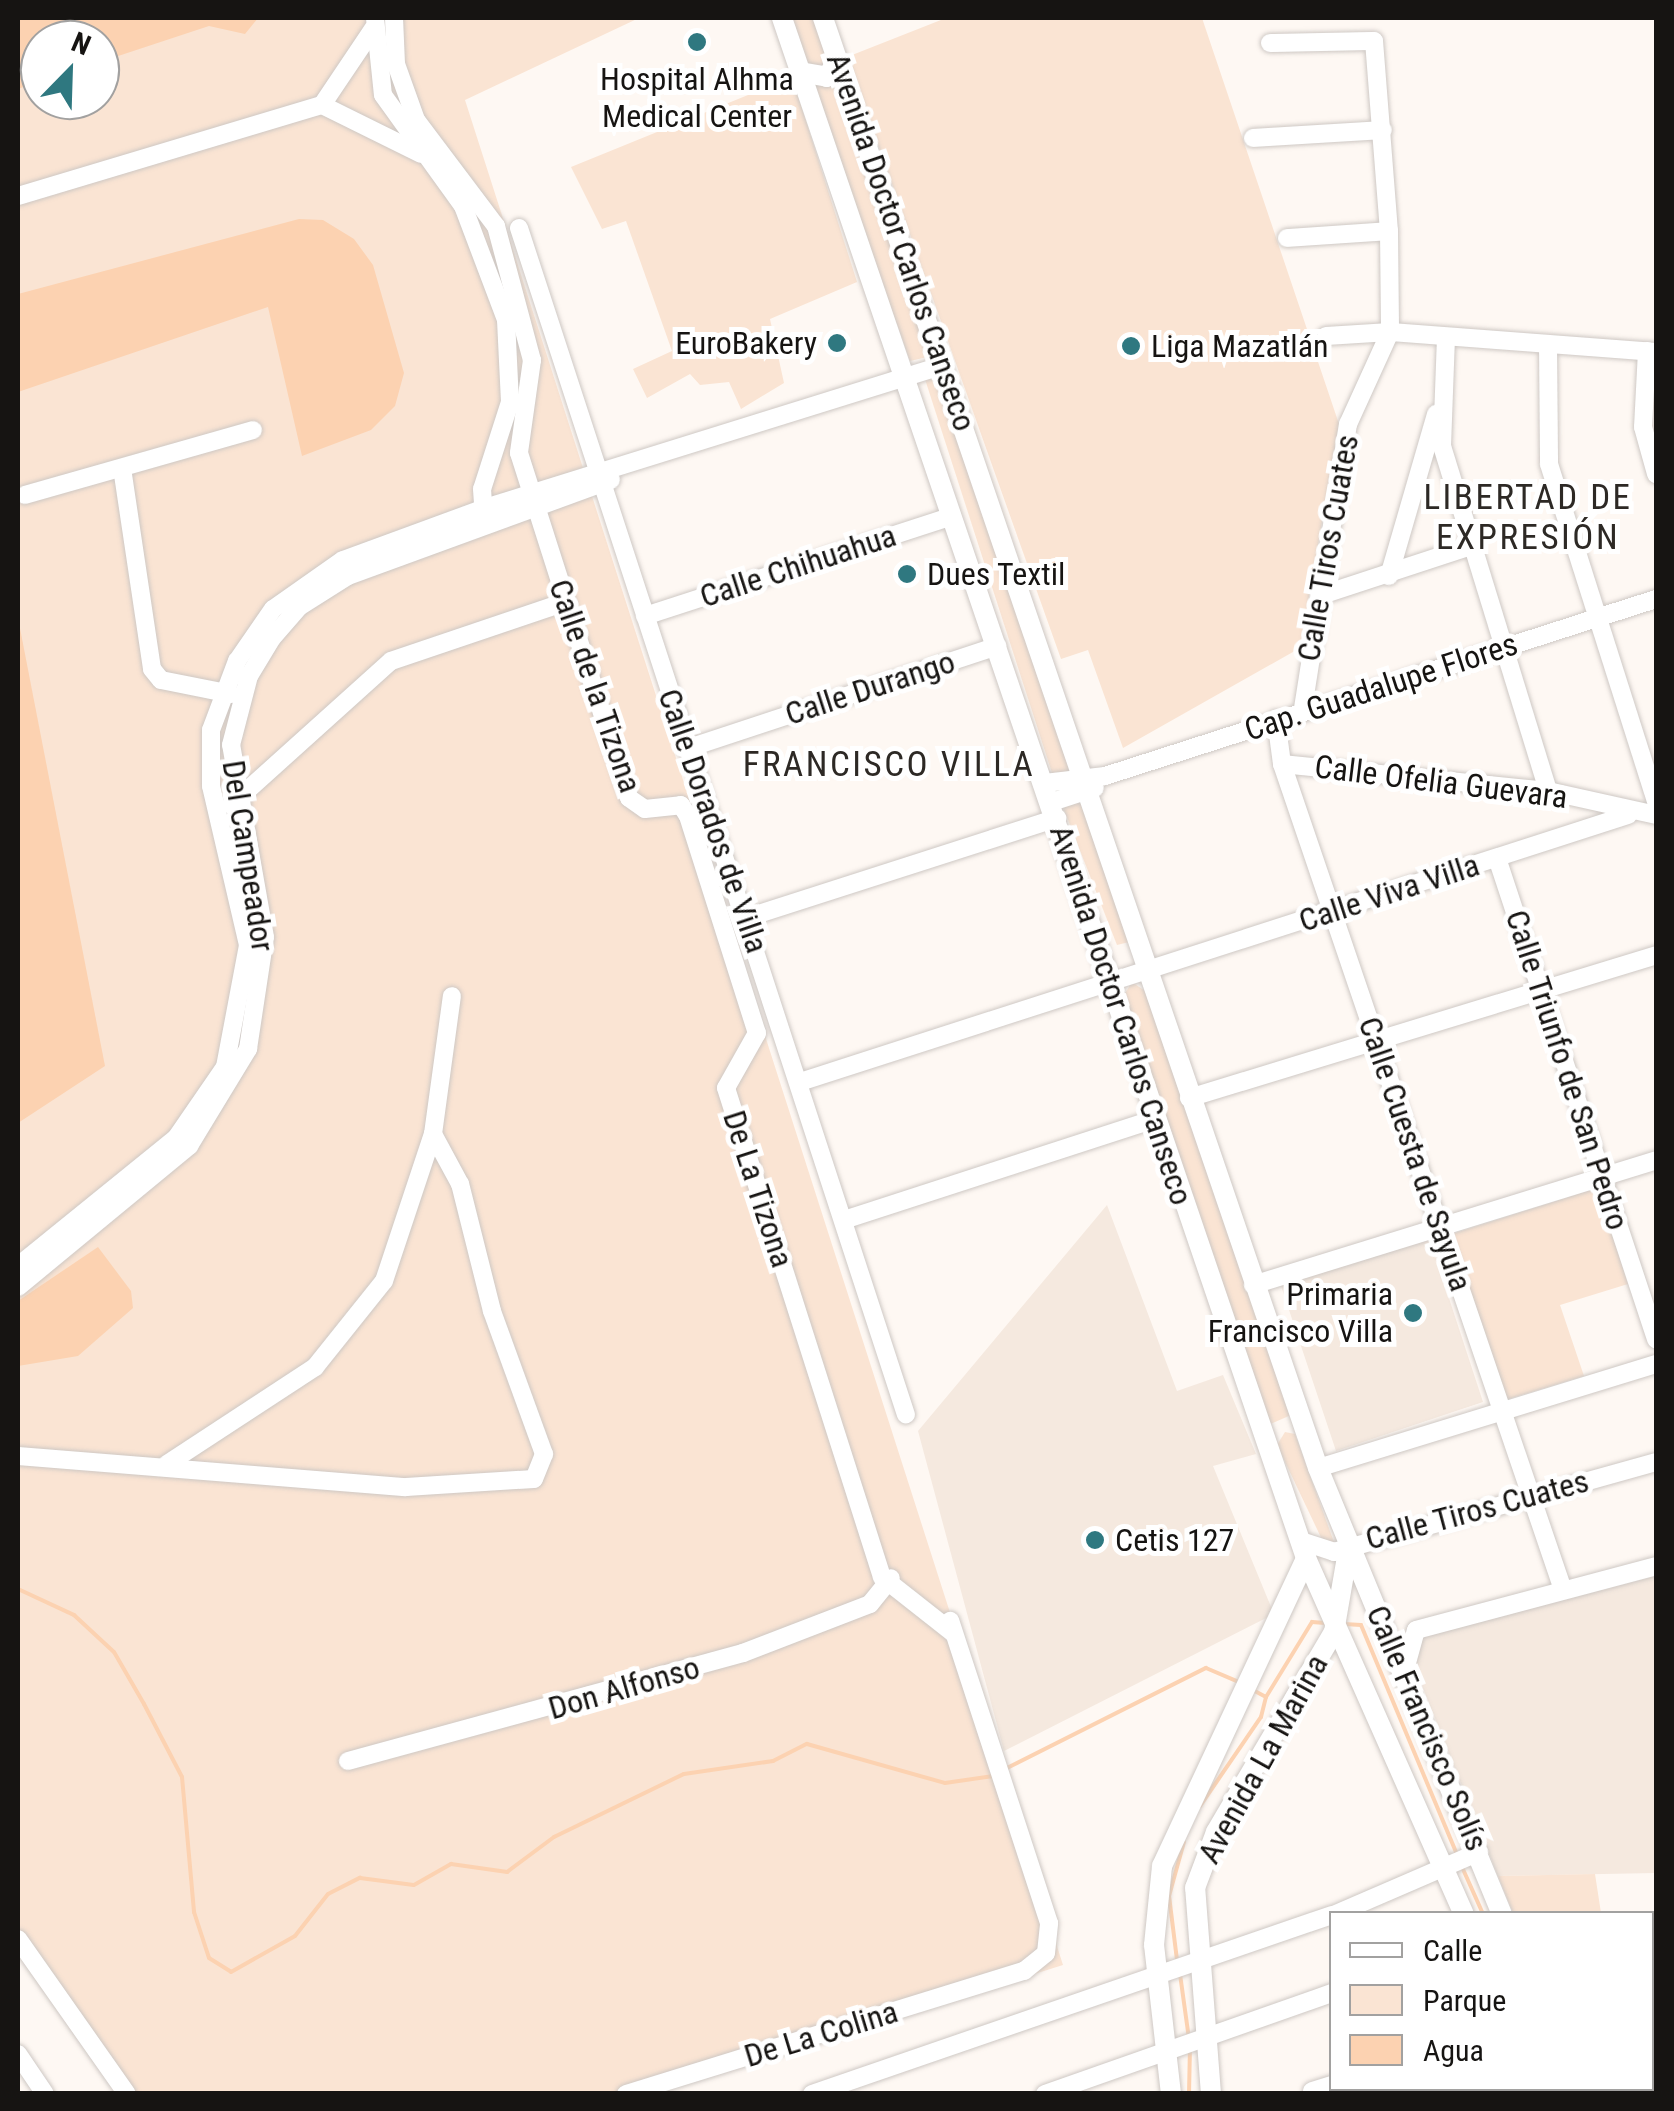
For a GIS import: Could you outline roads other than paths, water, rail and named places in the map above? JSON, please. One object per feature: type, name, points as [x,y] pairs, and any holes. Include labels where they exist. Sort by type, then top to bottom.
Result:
[{"type":"main road","name":"Avenida Doctor Carlos Canseco","points":[[782,18],[1303,1550]]},
{"type":"main road","name":"Avenida Doctor Carlos Canseco","points":[[824,18],[943,365],[1094,781],[1189,1098],[1318,1468],[1349,1544]]},
{"type":"main road","points":[[800,72],[827,77],[838,60]]},
{"type":"main road","points":[[1268,1449],[1280,1429],[1304,1427]]},
{"type":"main road","name":"Calle Francisco Solís","points":[[1349,1544],[1501,1911]]},
{"type":"main road","name":"Avenida La Marina","points":[[1211,2094],[1210,2036],[1192,1914],[1202,1865],[1342,1624],[1349,1544]]},
{"type":"main road","name":"Calle Francisco Solís","points":[[1303,1550],[1342,1624],[1463,1911]]},
{"type":"main road","name":"Avenida La Marina","points":[[1170,2094],[1170,2050],[1154,1923],[1169,1840],[1279,1630],[1303,1550]]},
{"type":"street","points":[[394,18],[396,64],[408,102],[496,226],[532,360],[519,440],[534,502]]},
{"type":"street","points":[[18,196],[322,105],[374,23]]},
{"type":"street","points":[[374,23],[383,85],[421,154],[481,240],[506,320],[512,374],[484,518]]},
{"type":"street","name":"Calle Tiros Cuates","points":[[1270,43],[1372,37],[1389,231],[1390,332],[1348,424],[1303,709]]},
{"type":"street","points":[[353,122],[369,117],[396,64]]},
{"type":"street","points":[[346,71],[383,85],[408,102]]},
{"type":"street","points":[[322,105],[421,154]]},
{"type":"street","points":[[1253,138],[1383,130]]},
{"type":"street","name":"Calle Dorados de Villa","points":[[519,228],[906,1415]]},
{"type":"street","points":[[1287,238],[1389,231]]},
{"type":"street","points":[[1326,336],[1390,332],[1652,352],[1643,427],[1656,474]]},
{"type":"street","points":[[1389,576],[1436,413],[1446,337]]},
{"type":"street","points":[[1548,344],[1549,464],[1656,802]]},
{"type":"street","points":[[600,478],[943,365]]},
{"type":"street","points":[[1436,413],[1471,546],[1548,790]]},
{"type":"street","points":[[25,495],[252,430]]},
{"type":"street","points":[[498,439],[519,440]]},
{"type":"street","points":[[122,468],[152,670],[161,680],[241,697]]},
{"type":"street","name":"Del Campeador","points":[[18,1266],[176,1138],[241,1046],[248,945],[217,813],[209,755],[222,691],[259,626],[304,581],[600,478]]},
{"type":"street","name":"Calle de la Tizona","points":[[534,502],[629,798],[645,808],[681,806],[688,816]]},
{"type":"street","name":"Calle Chihuahua","points":[[646,616],[950,516]]},
{"type":"street","name":"Del Campeador","points":[[18,1287],[189,1146],[241,1046],[265,937],[237,802],[231,746],[241,697],[272,638],[313,596],[484,518]]},
{"type":"street","points":[[1320,596],[1471,546]]},
{"type":"street","name":"Cap. Guadalupe Flores","points":[[1051,801],[1094,781],[1303,709],[1656,599]]},
{"type":"street","points":[[217,813],[237,802],[391,661],[565,602]]},
{"type":"street","name":"Calle Durango","points":[[686,749],[998,646]]},
{"type":"street","name":"Calle Cuesta de Sayula","points":[[1276,719],[1282,764],[1562,1587]]},
{"type":"street","name":"Calle Ofelia Guevara","points":[[1282,764],[1548,790],[1628,815],[1656,815]]},
{"type":"street","points":[[746,918],[1051,801]]},
{"type":"street","name":"Calle Viva Villa","points":[[1150,970],[1628,815]]},
{"type":"street","name":"De La Tizona","points":[[688,816],[757,1033],[726,1088],[886,1577]]},
{"type":"street","name":"Calle Triunfo de San Pedro","points":[[1497,858],[1656,1339]]},
{"type":"street","points":[[1189,1098],[1656,955]]},
{"type":"street","points":[[800,1082],[1150,970]]},
{"type":"street","points":[[167,1464],[315,1367],[354,1328],[384,1281],[433,1134],[452,996]]},
{"type":"street","points":[[844,1220],[1154,1120]]},
{"type":"street","points":[[18,1456],[167,1464],[406,1487],[521,1484],[540,1472],[544,1454],[492,1310],[460,1184],[433,1134]]},
{"type":"street","points":[[1253,1284],[1656,1160]]},
{"type":"street","points":[[1318,1468],[1656,1364]]},
{"type":"street","name":"Calle Tiros Cuates","points":[[1303,1550],[1325,1553],[1656,1462]]},
{"type":"street","points":[[1401,1662],[1416,1630],[1562,1587],[1656,1566]]},
{"type":"street","name":"De La Colina","points":[[626,2094],[1014,1973],[1041,1942],[1040,1904],[952,1632],[929,1606],[886,1577]]},
{"type":"street","name":"Don Alfonso","points":[[348,1760],[743,1653],[870,1604],[886,1577]]},
{"type":"street","points":[[1341,1911],[1479,1852]]},
{"type":"street","points":[[812,2094],[854,2087],[1329,1916]]},
{"type":"street","points":[[18,1939],[126,2094]]},
{"type":"street","points":[[1045,2094],[1329,1994]]},
{"type":"street","points":[[18,2054],[45,2094]]},
{"type":"water","points":[[18,18],[258,18],[245,34],[209,26],[120,55],[120,20],[20,20],[18,89]]},
{"type":"water","points":[[299,219],[323,220],[354,239],[373,265],[404,373],[395,406],[371,430],[302,456],[268,307],[18,392],[18,294]]},
{"type":"water","points":[[18,618],[105,1066],[18,1123]]},
{"type":"water","points":[[98,1247],[131,1291],[133,1308],[78,1356],[18,1366],[18,1301]]},
{"type":"waterway","points":[[18,1589],[74,1615],[114,1652],[144,1704],[182,1777],[194,1912],[209,1958],[231,1972],[295,1936],[328,1894],[360,1878],[414,1885],[451,1864],[507,1872],[554,1837],[684,1774],[773,1761],[807,1744],[945,1783],[993,1776]]},
{"type":"waterway","points":[[1266,1697],[1312,1622],[1325,1623]]},
{"type":"waterway","points":[[1344,1624],[1361,1625],[1457,1854]]},
{"type":"waterway","points":[[1005,1769],[1206,1668],[1239,1682]]},
{"type":"waterway","points":[[1200,1806],[1261,1717],[1266,1697],[1251,1689]]},
{"type":"waterway","points":[[1177,1960],[1169,1896],[1184,1842]]},
{"type":"waterway","points":[[1462,1867],[1482,1911]]},
{"type":"waterway","points":[[1180,1974],[1189,2039]]},
{"type":"waterway","points":[[1189,2094],[1190,2048]]},
{"type":"place","name":"Hospital Alhma Medical Center","points":[[697,42]]},
{"type":"place","name":"EuroBakery","points":[[837,343]]},
{"type":"place","name":"Liga Mazatlán","points":[[1131,346]]},
{"type":"place","name":"Dues Textil","points":[[907,574]]},
{"type":"place","name":"Primaria Francisco Villa","points":[[1413,1313]]},
{"type":"place","name":"Cetis 127","points":[[1095,1540]]},
{"type":"district","name":"LIBERTAD DE EXPRESIÓN","points":[[1528,518]]},
{"type":"district","name":"FRANCISCO VILLA","points":[[889,765]]}]
